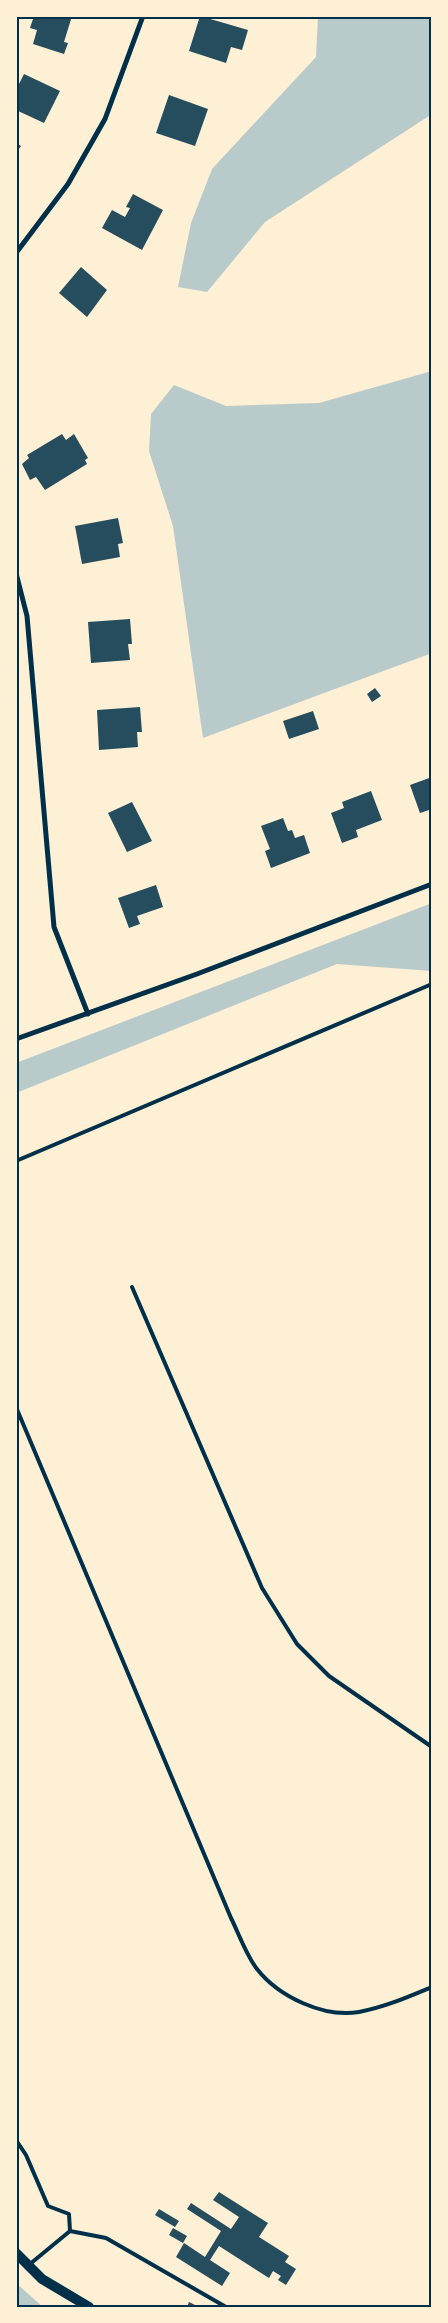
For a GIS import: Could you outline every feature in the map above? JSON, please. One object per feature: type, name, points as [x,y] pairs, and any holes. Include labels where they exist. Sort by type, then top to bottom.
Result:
[{"type":"main road","points":[[16,2253],[42,2279],[89,2307]]},
{"type":"street","points":[[16,253],[68,184],[105,119],[143,16]]},
{"type":"street","points":[[16,573],[27,616],[54,927],[88,1014]]},
{"type":"street","points":[[16,1039],[206,971],[432,884]]},
{"type":"lane","points":[[16,1161],[432,984]]},
{"type":"lane","points":[[132,1286],[262,1588],[297,1644],[329,1676],[432,1747]]},
{"type":"lane","points":[[16,1406],[231,1918],[257,1969],[282,1994],[321,2010],[358,2012],[397,2002],[432,1987]]},
{"type":"lane","points":[[16,2140],[26,2155],[48,2206],[69,2214],[70,2230]]},
{"type":"lane","points":[[28,2266],[70,2230]]},
{"type":"lane","points":[[70,2230],[106,2238],[226,2307]]},
{"type":"shaded area","points":[[318,16],[432,16],[432,114],[265,222],[207,292],[178,287],[191,223],[212,169],[316,57]]},
{"type":"shaded area","points":[[432,371],[432,653],[203,738],[173,526],[149,451],[151,414],[174,385],[226,406],[319,403]]},
{"type":"shaded area","points":[[432,903],[432,971],[337,964],[16,1093],[16,1063]]},
{"type":"shaded area","points":[[16,2283],[43,2307],[16,2307]]},
{"type":"building","points":[[34,16],[72,16],[64,42],[68,43],[64,54],[33,44],[37,30],[30,28]]},
{"type":"building","points":[[200,16],[248,30],[242,50],[231,47],[226,63],[189,51]]},
{"type":"building","points":[[24,74],[60,91],[44,123],[16,110],[16,90]]},
{"type":"building","points":[[169,95],[208,109],[195,146],[156,133]]},
{"type":"building","points":[[16,143],[21,146],[16,153]]},
{"type":"building","points":[[133,194],[163,210],[142,250],[102,228],[112,210],[125,217],[130,208],[126,207]]},
{"type":"building","points":[[81,267],[107,290],[87,317],[59,293]]},
{"type":"building","points":[[62,434],[66,440],[74,434],[88,458],[85,460],[87,464],[45,490],[36,477],[30,480],[22,464],[29,458],[27,455]]},
{"type":"building","points":[[118,518],[123,543],[118,544],[120,557],[82,564],[75,526]]},
{"type":"building","points":[[130,619],[132,644],[128,644],[130,660],[91,663],[88,622]]},
{"type":"building","points":[[375,688],[381,696],[372,702],[367,694]]},
{"type":"building","points":[[140,707],[142,732],[137,732],[138,747],[99,750],[97,710]]},
{"type":"building","points":[[313,711],[319,729],[289,739],[283,721]]},
{"type":"building","points":[[432,777],[432,809],[420,813],[410,785]]},
{"type":"building","points":[[371,791],[382,820],[356,830],[358,837],[342,843],[331,813],[344,808],[342,802]]},
{"type":"building","points":[[132,802],[152,841],[127,852],[108,813]]},
{"type":"building","points":[[283,818],[288,831],[292,830],[295,838],[304,835],[310,853],[271,868],[265,851],[270,849],[261,826]]},
{"type":"building","points":[[156,885],[163,907],[137,916],[140,924],[129,928],[118,898]]},
{"type":"building","points":[[219,2192],[268,2223],[259,2237],[289,2256],[285,2262],[296,2269],[286,2285],[278,2280],[281,2276],[273,2271],[269,2278],[219,2246],[210,2260],[230,2273],[222,2286],[176,2257],[184,2243],[205,2257],[221,2231],[187,2209],[191,2203],[231,2229],[239,2217],[213,2200]]},
{"type":"building","points":[[159,2209],[179,2221],[175,2227],[155,2215]]},
{"type":"building","points":[[173,2228],[187,2236],[183,2243],[169,2235]]},
{"type":"building","points":[[189,2302],[199,2307],[187,2307]]}]
